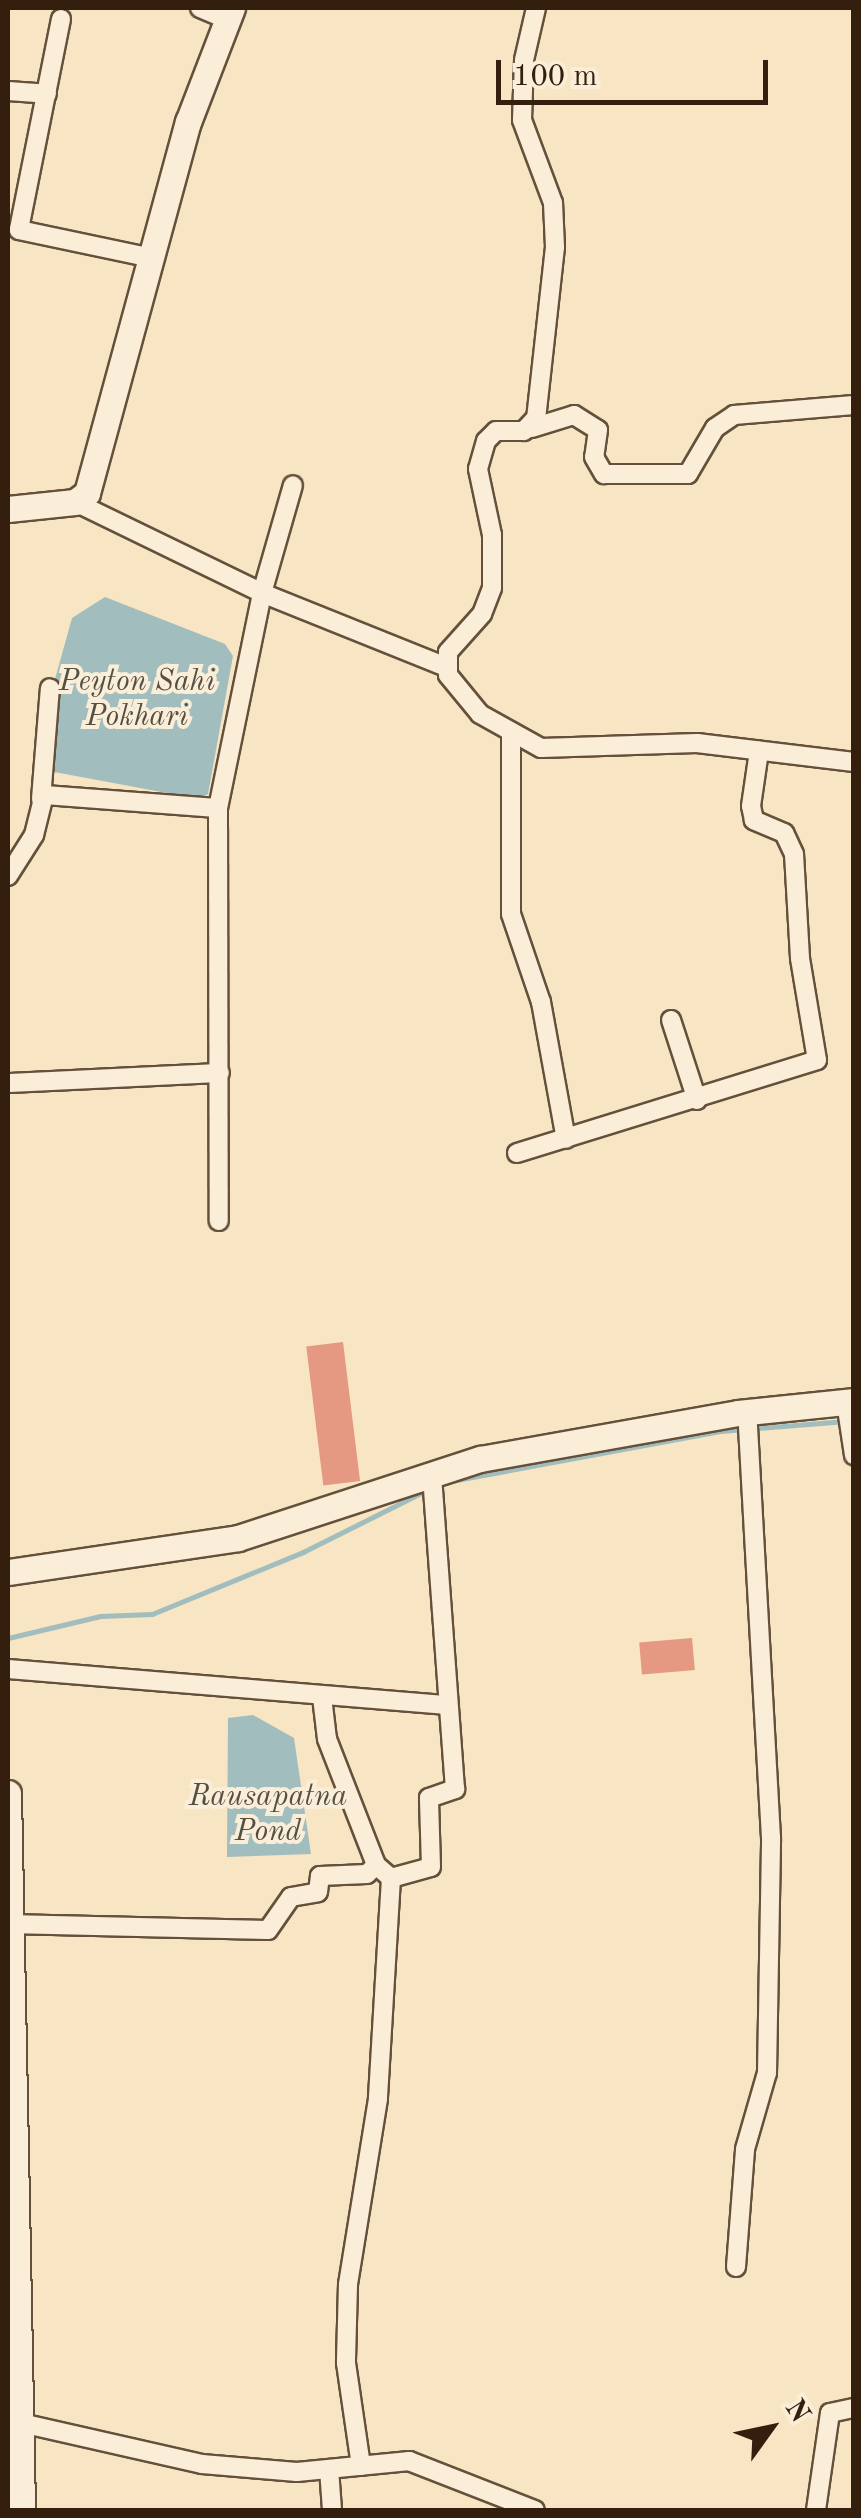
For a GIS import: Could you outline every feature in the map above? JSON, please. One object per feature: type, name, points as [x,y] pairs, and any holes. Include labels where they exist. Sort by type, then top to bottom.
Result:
[{"type":"street","points":[[8,509],[75,502],[87,493],[100,460],[188,122],[229,13],[200,8]]},
{"type":"street","points":[[532,428],[555,247],[554,203],[522,120],[524,60],[536,8]]},
{"type":"street","points":[[61,19],[19,230],[152,258]]},
{"type":"street","points":[[8,90],[46,94]]},
{"type":"street","points":[[446,666],[492,588],[492,535],[478,469],[486,441],[496,431],[532,428],[574,415],[598,430],[594,456],[604,474],[688,474],[715,428],[734,415],[854,405]]},
{"type":"street","points":[[218,1222],[218,808],[262,593],[293,484]]},
{"type":"street","points":[[75,502],[262,593],[446,666],[463,696],[511,736],[540,748],[697,744],[854,762]]},
{"type":"street","points":[[8,876],[34,835],[50,688]]},
{"type":"street","points":[[511,736],[511,914],[541,1002],[566,1138]]},
{"type":"street","points":[[517,1153],[809,1066],[818,1052],[800,958],[794,854],[784,834],[754,820],[751,806],[758,751]]},
{"type":"street","points":[[40,799],[218,808]]},
{"type":"street","points":[[670,1020],[696,1100]]},
{"type":"street","points":[[8,1084],[220,1073]]},
{"type":"street","points":[[8,1572],[238,1538],[480,1458],[747,1412],[850,1402],[854,1455]]},
{"type":"street","points":[[736,2267],[745,2149],[767,2073],[770,1897],[760,1585],[747,1412]]},
{"type":"street","points":[[392,1878],[431,1867],[430,1798],[455,1789],[432,1474]]},
{"type":"street","points":[[8,1668],[235,1684],[322,1697],[448,1706]]},
{"type":"street","points":[[322,1697],[326,1739],[376,1866],[392,1878]]},
{"type":"street","points":[[8,1793],[13,2420],[22,2510]]},
{"type":"street","points":[[9,1923],[268,1930],[291,1897],[318,1892],[320,1876],[368,1874],[376,1866]]},
{"type":"street","points":[[361,2466],[346,2364],[348,2284],[378,2099],[392,1878]]},
{"type":"street","points":[[816,2510],[830,2412],[854,2408]]},
{"type":"street","points":[[13,2420],[202,2464],[328,2469],[409,2461],[535,2510]]},
{"type":"street","points":[[328,2469],[332,2510]]},
{"type":"water","name":"Peyton Sahi Pokhari","points":[[105,597],[225,644],[233,656],[208,794],[199,799],[49,771],[52,690],[72,618]]},
{"type":"water","name":"Rausapatna Pond","points":[[253,1715],[294,1738],[311,1854],[227,1857],[228,1718]]},
{"type":"building","points":[[343,1342],[360,1481],[323,1485],[306,1347]]},
{"type":"building","points":[[692,1638],[695,1670],[642,1674],[639,1643]]},
{"type":"waterway","points":[[451,1481],[721,1431],[846,1421]]},
{"type":"waterway","points":[[8,1638],[100,1616],[152,1614],[303,1552],[427,1490]]}]
